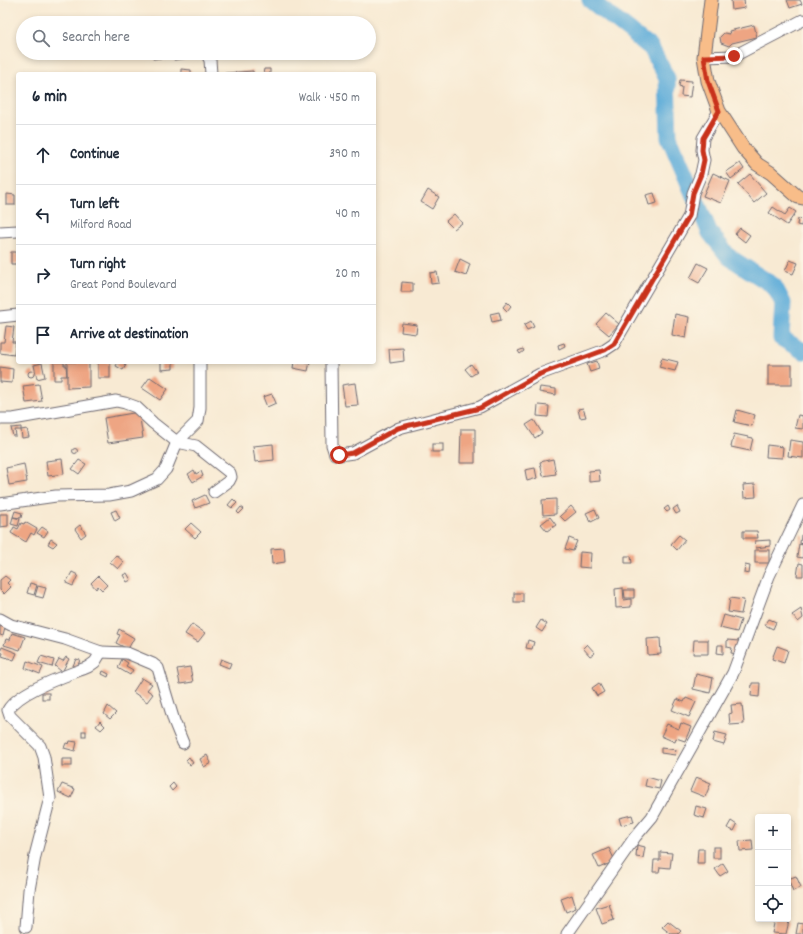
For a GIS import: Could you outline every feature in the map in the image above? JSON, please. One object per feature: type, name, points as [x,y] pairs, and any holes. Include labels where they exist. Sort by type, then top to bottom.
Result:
[{"type":"main road","points":[[711,0],[704,57],[708,81],[719,111],[743,148],[757,164],[771,173],[801,200]]},
{"type":"street","points":[[704,57],[734,56],[803,20]]},
{"type":"street","points":[[210,60],[211,72]]},
{"type":"street","points":[[331,364],[332,445],[335,454],[346,455],[353,453],[398,428],[480,408],[540,374],[605,350],[614,344],[689,216],[693,193],[701,174],[704,160],[702,150],[703,138],[719,111]]},
{"type":"street","points":[[0,232],[16,230]]},
{"type":"street","points":[[0,318],[16,315]]},
{"type":"street","points":[[0,504],[56,496],[109,495],[131,491],[157,479],[166,469],[177,442],[198,420],[200,408],[200,364]]},
{"type":"street","points":[[0,419],[13,419],[116,401],[136,406],[153,423],[177,442],[196,446],[230,473],[231,477],[229,481],[214,492]]},
{"type":"street","points":[[567,934],[634,837],[652,817],[733,673],[769,576],[803,505]]},
{"type":"street","points":[[0,619],[11,625],[65,639],[101,652],[127,653],[153,664],[158,668],[183,743]]},
{"type":"street","points":[[26,927],[30,884],[50,798],[44,757],[40,746],[10,716],[8,710],[12,704],[34,690],[88,667],[95,662],[101,652]]},
{"type":"building","points":[[731,0],[744,0],[745,8],[732,10]]},
{"type":"building","points":[[787,0],[800,0],[802,4],[790,8]]},
{"type":"building","points":[[754,25],[757,37],[732,43],[729,46],[721,43],[720,37],[724,33],[730,34],[729,31]]},
{"type":"building","points":[[181,69],[191,70],[191,72],[181,72]]},
{"type":"building","points":[[264,69],[270,69],[270,72],[263,72]]},
{"type":"building","points":[[680,80],[692,81],[690,97],[681,96],[682,87],[679,86]]},
{"type":"building","points":[[740,163],[744,169],[731,179],[726,172]]},
{"type":"building","points":[[713,173],[730,181],[721,203],[703,196]]},
{"type":"building","points":[[750,174],[766,193],[754,203],[738,184]]},
{"type":"building","points":[[428,190],[439,197],[432,209],[421,202]]},
{"type":"building","points":[[654,193],[657,203],[649,205],[646,195]]},
{"type":"building","points":[[7,194],[15,195],[15,205],[7,205]]},
{"type":"building","points":[[773,207],[785,215],[790,208],[796,212],[787,225],[769,213]]},
{"type":"building","points":[[454,214],[462,223],[454,229],[446,221]]},
{"type":"building","points":[[798,219],[803,220],[801,226],[797,225]]},
{"type":"building","points":[[740,228],[750,235],[745,242],[735,234]]},
{"type":"building","points":[[11,252],[16,252],[16,264],[11,264]]},
{"type":"building","points":[[460,259],[470,264],[466,276],[455,272]]},
{"type":"building","points":[[790,260],[798,263],[793,274],[785,271]]},
{"type":"building","points":[[698,263],[708,268],[699,283],[690,278]]},
{"type":"building","points":[[437,272],[439,283],[431,284],[430,273]]},
{"type":"building","points":[[402,282],[413,283],[413,292],[401,292]]},
{"type":"building","points":[[507,302],[511,306],[507,311],[503,307]]},
{"type":"building","points":[[499,312],[501,320],[492,322],[490,314]]},
{"type":"building","points":[[606,313],[619,324],[609,335],[596,324]]},
{"type":"building","points":[[675,314],[689,317],[686,338],[672,335]]},
{"type":"building","points":[[531,321],[534,327],[527,330],[524,325]]},
{"type":"building","points":[[402,323],[417,325],[416,334],[401,332]]},
{"type":"building","points":[[6,326],[14,327],[12,342],[16,342],[14,355],[0,353],[0,342],[4,342]]},
{"type":"building","points":[[564,343],[565,346],[559,349],[558,345]]},
{"type":"building","points":[[403,348],[404,361],[390,363],[389,349]]},
{"type":"building","points":[[523,349],[524,351],[520,354],[518,351]]},
{"type":"building","points":[[662,358],[678,362],[675,371],[659,367]]},
{"type":"building","points":[[597,361],[599,369],[590,372],[587,364]]},
{"type":"building","points":[[42,364],[45,377],[37,379],[34,365]]},
{"type":"building","points":[[54,364],[66,365],[67,376],[61,376],[61,380],[54,380]]},
{"type":"building","points":[[67,364],[89,364],[89,387],[67,388]]},
{"type":"building","points":[[98,364],[110,364],[110,378],[98,378]]},
{"type":"building","points":[[117,364],[126,365],[123,370],[116,366]]},
{"type":"building","points":[[161,364],[173,364],[173,369],[161,370]]},
{"type":"building","points":[[294,364],[310,364],[308,371],[293,368]]},
{"type":"building","points":[[471,364],[477,372],[471,376],[465,369]]},
{"type":"building","points":[[768,365],[792,365],[792,385],[768,385]]},
{"type":"building","points":[[0,367],[13,369],[12,383],[0,382]]},
{"type":"building","points":[[31,371],[34,374],[31,377],[28,374]]},
{"type":"building","points":[[150,377],[168,389],[160,400],[142,388]]},
{"type":"building","points":[[355,383],[358,405],[345,406],[342,385]]},
{"type":"building","points":[[39,384],[42,401],[26,403],[23,386]]},
{"type":"building","points":[[540,387],[556,389],[556,395],[539,392]]},
{"type":"building","points":[[272,394],[276,403],[267,407],[263,397]]},
{"type":"building","points":[[538,405],[549,406],[548,417],[537,416]]},
{"type":"building","points":[[583,408],[586,417],[580,418],[578,409]]},
{"type":"building","points":[[737,410],[755,415],[752,426],[734,422]]},
{"type":"building","points":[[139,412],[143,438],[108,443],[104,418]]},
{"type":"building","points":[[798,415],[803,416],[803,429],[795,428]]},
{"type":"building","points":[[534,420],[542,433],[535,438],[526,425]]},
{"type":"building","points":[[21,427],[21,430],[15,430],[16,436],[13,436],[11,428]]},
{"type":"building","points":[[27,429],[29,437],[22,438],[21,430]]},
{"type":"building","points":[[461,429],[475,429],[475,463],[460,463]]},
{"type":"building","points":[[734,434],[753,438],[750,451],[731,447]]},
{"type":"building","points":[[790,440],[803,442],[803,458],[788,456]]},
{"type":"building","points":[[273,444],[274,460],[255,462],[253,446]]},
{"type":"building","points":[[432,444],[443,444],[443,452],[432,452]]},
{"type":"building","points":[[767,445],[783,447],[782,458],[766,457]]},
{"type":"building","points":[[75,448],[78,451],[75,454],[72,451]]},
{"type":"building","points":[[62,459],[64,474],[48,476],[46,461]]},
{"type":"building","points":[[553,459],[556,474],[543,476],[540,462]]},
{"type":"building","points":[[79,460],[86,464],[79,474],[72,469]]},
{"type":"building","points":[[24,464],[27,482],[9,485],[6,468]]},
{"type":"building","points":[[535,468],[537,478],[527,481],[525,470]]},
{"type":"building","points":[[194,470],[196,474],[201,471],[203,476],[193,482],[188,474]]},
{"type":"building","points":[[599,470],[600,481],[589,482],[589,471]]},
{"type":"building","points":[[755,484],[756,497],[744,498],[743,485]]},
{"type":"building","points":[[205,495],[209,503],[195,508],[192,501]]},
{"type":"building","points":[[233,499],[237,503],[232,508],[228,505]]},
{"type":"building","points":[[556,499],[556,514],[543,515],[542,500]]},
{"type":"building","points":[[571,506],[576,512],[565,521],[560,516]]},
{"type":"building","points":[[668,506],[670,510],[667,512],[664,509]]},
{"type":"building","points":[[677,506],[680,512],[676,514],[673,509]]},
{"type":"building","points":[[241,507],[244,509],[239,514],[237,512]]},
{"type":"building","points":[[595,509],[599,518],[591,522],[586,513]]},
{"type":"building","points":[[116,510],[120,518],[115,521],[111,512]]},
{"type":"building","points":[[15,511],[22,513],[21,518],[13,517]]},
{"type":"building","points":[[0,514],[8,514],[8,526],[0,527]]},
{"type":"building","points":[[13,517],[20,519],[18,526],[11,524]]},
{"type":"building","points":[[550,517],[556,525],[547,531],[541,524]]},
{"type":"building","points":[[25,522],[37,529],[34,535],[31,533],[26,542],[11,533],[14,527],[18,529],[21,523],[24,524]]},
{"type":"building","points":[[191,523],[201,532],[195,538],[185,529]]},
{"type":"building","points":[[80,525],[86,534],[81,538],[75,529]]},
{"type":"building","points":[[42,527],[48,531],[44,537],[37,533]]},
{"type":"building","points":[[743,531],[757,531],[758,538],[743,538]]},
{"type":"building","points":[[679,535],[685,540],[677,550],[671,544]]},
{"type":"building","points":[[801,535],[803,535],[803,544],[800,543]]},
{"type":"building","points":[[569,538],[577,541],[573,551],[565,549]]},
{"type":"building","points":[[51,539],[57,543],[53,547],[48,544]]},
{"type":"building","points":[[770,540],[770,546],[756,548],[755,541]]},
{"type":"building","points":[[799,544],[803,545],[803,558],[797,557]]},
{"type":"building","points":[[284,548],[285,562],[272,564],[271,549]]},
{"type":"building","points":[[755,550],[769,550],[769,563],[755,563]]},
{"type":"building","points":[[580,552],[591,553],[590,568],[579,567]]},
{"type":"building","points":[[116,555],[124,562],[118,569],[110,562]]},
{"type":"building","points":[[625,556],[631,556],[632,563],[625,563]]},
{"type":"building","points":[[799,563],[803,564],[803,576],[797,576]]},
{"type":"building","points":[[745,565],[750,566],[749,574],[744,573]]},
{"type":"building","points":[[72,572],[78,575],[73,586],[66,583]]},
{"type":"building","points":[[127,573],[131,580],[127,582],[123,575]]},
{"type":"building","points":[[5,576],[10,580],[7,583],[11,587],[4,594],[0,590],[0,580]]},
{"type":"building","points":[[98,576],[107,585],[102,590],[98,586],[96,589],[91,583]]},
{"type":"building","points":[[30,583],[37,585],[34,595],[27,593]]},
{"type":"building","points":[[38,586],[46,588],[43,598],[35,596]]},
{"type":"building","points":[[623,588],[624,600],[631,599],[631,607],[616,608],[615,589]]},
{"type":"building","points":[[624,590],[634,590],[634,598],[625,598]]},
{"type":"building","points":[[514,593],[523,593],[523,602],[514,602]]},
{"type":"building","points":[[730,598],[744,600],[741,614],[728,612]]},
{"type":"building","points":[[801,609],[803,618],[798,622],[792,615]]},
{"type":"building","points":[[724,615],[741,620],[737,632],[720,628]]},
{"type":"building","points":[[769,619],[776,622],[773,629],[765,625]]},
{"type":"building","points":[[541,620],[547,624],[542,632],[536,628]]},
{"type":"building","points":[[0,622],[6,624],[3,636],[0,635]]},
{"type":"building","points":[[192,624],[205,633],[198,642],[185,634]]},
{"type":"building","points":[[119,629],[134,638],[128,649],[116,643],[120,635],[117,634]]},
{"type":"building","points":[[12,633],[25,637],[20,650],[4,645],[6,639],[10,640]]},
{"type":"building","points":[[660,638],[661,654],[648,655],[647,639]]},
{"type":"building","points":[[528,640],[534,642],[532,649],[526,648]]},
{"type":"building","points":[[694,640],[708,640],[708,654],[693,654]]},
{"type":"building","points":[[727,640],[739,641],[737,654],[731,653],[732,648],[727,647]]},
{"type":"building","points":[[587,644],[595,653],[590,656],[583,648]]},
{"type":"building","points":[[718,645],[723,645],[723,654],[717,653]]},
{"type":"building","points":[[777,646],[788,650],[784,663],[772,659]]},
{"type":"building","points":[[2,647],[17,653],[14,660],[2,656],[3,653],[0,652]]},
{"type":"building","points":[[41,656],[54,660],[52,667],[38,663]]},
{"type":"building","points":[[66,657],[69,659],[62,672],[55,666],[59,659],[63,661]]},
{"type":"building","points":[[76,659],[80,660],[76,670],[72,668]]},
{"type":"building","points":[[122,659],[128,663],[126,666],[133,670],[130,675],[118,668]]},
{"type":"building","points":[[221,659],[231,663],[229,668],[219,664]]},
{"type":"building","points":[[27,661],[43,667],[40,674],[25,668]]},
{"type":"building","points":[[190,667],[193,682],[180,684],[177,669]]},
{"type":"building","points":[[103,671],[109,674],[108,677],[102,674]]},
{"type":"building","points":[[696,674],[713,678],[710,693],[693,689]]},
{"type":"building","points":[[142,678],[152,684],[147,690],[153,694],[147,702],[133,692]]},
{"type":"building","points":[[599,683],[604,692],[597,696],[592,688]]},
{"type":"building","points":[[752,683],[760,683],[759,697],[751,696]]},
{"type":"building","points":[[42,693],[49,693],[49,699],[42,699]]},
{"type":"building","points":[[686,698],[696,702],[689,717],[672,710],[677,699],[684,702]]},
{"type":"building","points":[[742,704],[744,724],[730,725],[729,714],[732,713],[731,705]]},
{"type":"building","points":[[108,706],[116,713],[110,719],[104,714]]},
{"type":"building","points":[[100,721],[105,726],[101,730],[96,726]]},
{"type":"building","points":[[681,723],[691,727],[685,741],[676,738],[675,742],[661,736],[667,724],[679,729]]},
{"type":"building","points":[[82,731],[86,731],[86,736],[82,736]]},
{"type":"building","points":[[715,732],[727,735],[724,745],[713,742]]},
{"type":"building","points":[[70,741],[77,742],[75,751],[64,748],[66,743],[69,744]]},
{"type":"building","points":[[661,748],[676,750],[675,755],[661,753]]},
{"type":"building","points":[[207,755],[211,763],[204,767],[200,759]]},
{"type":"building","points":[[189,757],[193,763],[190,765],[186,760]]},
{"type":"building","points":[[62,759],[72,759],[72,766],[62,766]]},
{"type":"building","points":[[647,777],[661,781],[659,789],[645,786]]},
{"type":"building","points":[[696,777],[711,783],[705,797],[690,791]]},
{"type":"building","points":[[173,783],[176,787],[172,791],[169,787]]},
{"type":"building","points":[[62,784],[75,789],[71,798],[58,792]]},
{"type":"building","points":[[696,806],[707,809],[704,818],[694,815]]},
{"type":"building","points":[[632,815],[634,822],[621,825],[619,818]]},
{"type":"building","points":[[731,821],[737,825],[734,831],[727,828]]},
{"type":"building","points":[[752,840],[753,850],[740,851],[739,841]]},
{"type":"building","points":[[637,845],[645,847],[643,858],[636,857]]},
{"type":"building","points":[[713,847],[720,847],[720,858],[713,858]]},
{"type":"building","points":[[609,848],[615,861],[599,868],[593,855]]},
{"type":"building","points":[[698,849],[704,849],[704,863],[697,863]]},
{"type":"building","points":[[660,852],[672,853],[670,868],[660,867],[659,872],[653,872],[654,860],[660,860]]},
{"type":"building","points":[[723,863],[728,871],[720,876],[715,869]]},
{"type":"building","points":[[796,876],[801,887],[793,891],[791,886],[791,878]]},
{"type":"building","points":[[572,895],[576,908],[566,912],[561,899]]},
{"type":"building","points":[[609,904],[614,920],[602,924],[596,908]]},
{"type":"building","points":[[668,921],[681,931],[678,934],[671,934],[662,927]]},
{"type":"building","points":[[774,922],[789,922],[786,934],[772,933]]},
{"type":"building","points":[[798,923],[803,924],[803,934],[796,934]]},
{"type":"waterway","points":[[590,0],[651,48],[667,78],[669,137],[710,233],[729,257],[774,286],[783,303],[781,338],[803,351]]},
{"type":"route","points":[[339,455],[353,453],[398,428],[480,408],[540,374],[605,350],[614,344],[689,216],[693,193],[698,184],[704,160],[702,150],[703,138],[719,111],[708,81],[704,57],[734,56]]}]
